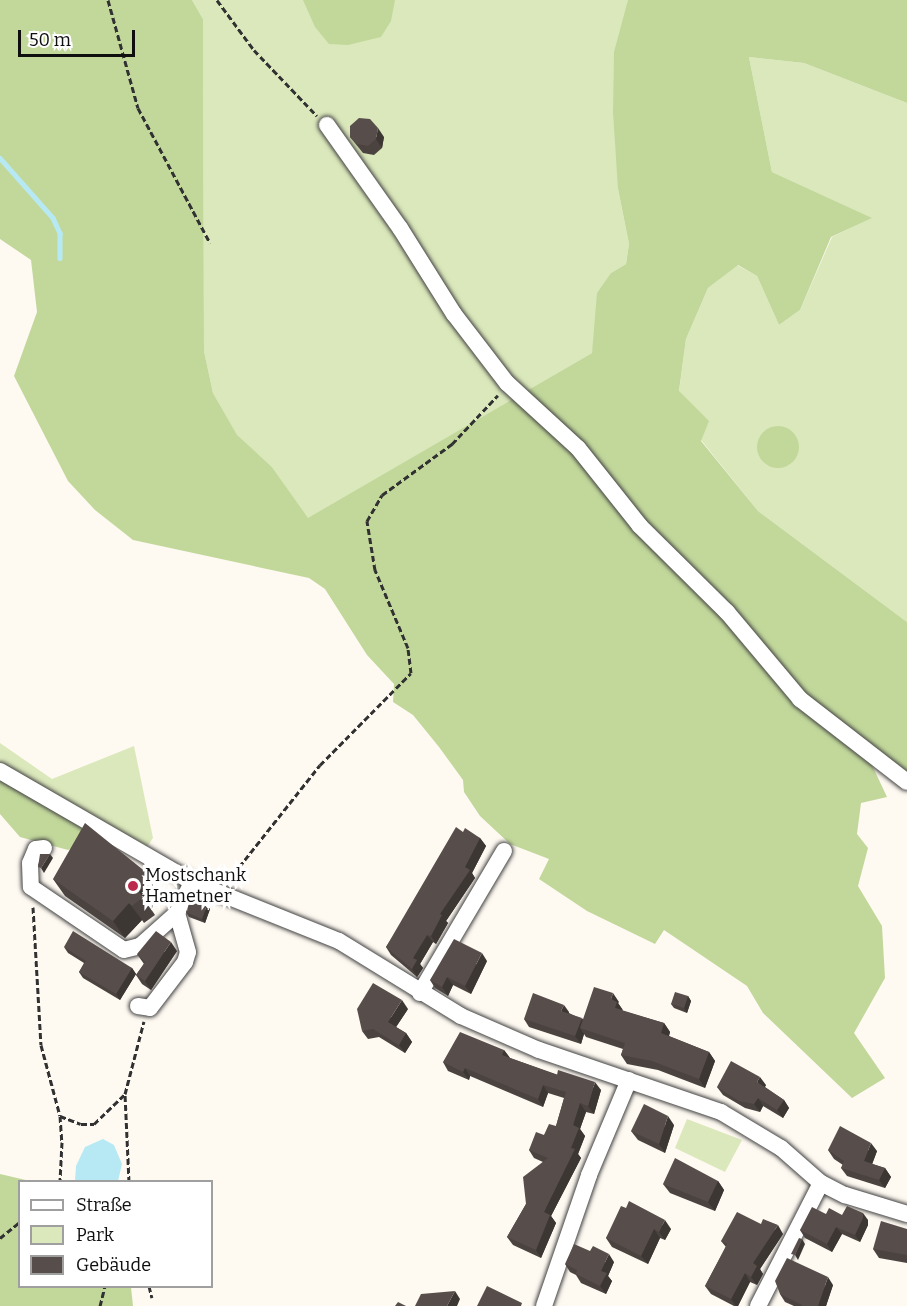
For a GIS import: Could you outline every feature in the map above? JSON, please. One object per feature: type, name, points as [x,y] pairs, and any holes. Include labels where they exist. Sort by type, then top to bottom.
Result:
[{"type":"street","points":[[327,125],[400,228],[454,314],[507,383],[578,448],[640,525],[727,612],[800,699],[907,782]]},
{"type":"street","points":[[0,771],[192,882],[339,941],[420,993],[501,1035],[721,1112],[781,1148],[821,1183],[867,1203],[907,1214]]},
{"type":"street","points":[[44,848],[36,849],[30,863],[31,887],[124,950],[140,946],[177,913],[192,882]]},
{"type":"street","points":[[420,993],[504,851]]},
{"type":"street","points":[[144,1007],[184,962],[188,952],[177,913]]},
{"type":"street","points":[[544,1306],[589,1175],[629,1080]]},
{"type":"street","points":[[763,1304],[821,1183]]},
{"type":"path","points":[[108,0],[138,108],[210,243]]},
{"type":"path","points":[[217,0],[254,50],[327,125]]},
{"type":"path","points":[[222,894],[231,876],[320,765],[406,682],[411,673],[408,648],[375,570],[367,521],[382,495],[452,444],[507,383]]},
{"type":"path","points":[[31,887],[40,1045],[60,1116],[60,1180]]},
{"type":"path","points":[[129,1180],[125,1094],[144,1007]]},
{"type":"path","points":[[60,1116],[81,1124],[94,1124],[125,1094]]},
{"type":"path","points":[[0,1238],[18,1224]]},
{"type":"path","points":[[100,1306],[105,1288]]},
{"type":"path","points":[[149,1288],[152,1298]]},
{"type":"green space","points":[[0,0],[192,0],[203,19],[204,351],[213,393],[237,435],[272,467],[308,518],[592,353],[597,293],[611,273],[626,264],[629,244],[618,189],[613,112],[614,52],[628,0],[907,0],[907,103],[804,63],[749,57],[772,172],[872,218],[831,237],[800,310],[779,325],[757,276],[738,265],[708,288],[686,339],[679,391],[709,421],[701,441],[758,511],[907,622],[907,782],[871,763],[887,797],[861,803],[857,834],[868,848],[858,886],[882,926],[885,978],[854,1033],[885,1078],[852,1098],[763,1013],[747,986],[664,930],[655,944],[587,911],[539,879],[549,859],[510,844],[480,816],[464,792],[463,780],[439,747],[413,715],[393,702],[394,684],[367,655],[325,589],[309,578],[133,540],[95,510],[68,481],[14,376],[37,312],[31,260],[0,239]]},
{"type":"green space","points":[[192,0],[628,0],[618,189],[629,244],[626,264],[611,273],[592,353],[308,519],[272,467],[237,436],[213,393],[204,351],[203,19]]},
{"type":"green space","points":[[303,0],[395,0],[391,21],[381,37],[348,45],[329,44],[315,27]]},
{"type":"green space","points":[[749,57],[804,63],[907,103],[907,622],[758,511],[701,440],[679,392],[686,339],[708,288],[737,265],[757,276],[779,325],[800,310],[832,237],[871,218],[772,172]]},
{"type":"green space","points":[[778,426],[793,432],[799,447],[793,462],[778,468],[763,462],[757,447],[763,432]]},
{"type":"green space","points":[[0,743],[52,779],[134,746],[153,838],[147,847],[0,765]]},
{"type":"green space","points":[[0,777],[102,835],[68,850],[20,837],[0,814]]},
{"type":"green space","points":[[687,1119],[742,1140],[725,1172],[675,1148]]},
{"type":"green space","points":[[0,1174],[26,1180],[18,1180],[18,1288],[131,1288],[133,1306],[0,1306]]},
{"type":"water","points":[[103,1139],[114,1145],[122,1164],[118,1180],[75,1180],[76,1166],[85,1147]]},
{"type":"building","points":[[359,118],[370,119],[378,128],[376,139],[368,146],[357,144],[350,137],[350,126]]},
{"type":"building","points":[[85,823],[152,877],[139,892],[143,897],[132,906],[129,903],[113,921],[53,879]]},
{"type":"building","points":[[456,827],[463,832],[465,828],[480,838],[465,867],[470,870],[440,914],[442,915],[431,936],[427,935],[413,958],[417,960],[412,969],[386,947]]},
{"type":"building","points":[[40,854],[50,854],[41,868],[38,867]]},
{"type":"building","points":[[191,898],[207,905],[202,919],[186,912]]},
{"type":"building","points":[[73,931],[132,968],[116,994],[79,972],[86,961],[64,947]]},
{"type":"building","points":[[156,931],[171,942],[145,981],[136,975],[145,962],[137,954]]},
{"type":"building","points":[[454,939],[482,953],[465,986],[447,977],[442,987],[430,980]]},
{"type":"building","points":[[373,983],[402,1000],[388,1022],[406,1033],[399,1045],[373,1029],[362,1031],[357,1009]]},
{"type":"building","points":[[594,987],[613,993],[611,999],[617,1002],[615,1008],[664,1023],[661,1033],[709,1052],[699,1079],[652,1061],[621,1055],[625,1043],[580,1028]]},
{"type":"building","points":[[675,992],[688,996],[684,1008],[671,1004]]},
{"type":"building","points":[[533,993],[564,1005],[561,1011],[582,1018],[575,1036],[524,1019]]},
{"type":"building","points":[[460,1032],[504,1050],[502,1055],[557,1075],[558,1070],[595,1082],[588,1106],[580,1103],[573,1125],[579,1128],[571,1148],[575,1149],[544,1212],[550,1215],[536,1250],[507,1237],[526,1204],[523,1177],[548,1158],[529,1150],[536,1132],[544,1135],[549,1124],[556,1126],[566,1092],[543,1085],[538,1099],[465,1068],[463,1072],[443,1062]]},
{"type":"building","points":[[731,1061],[760,1077],[757,1082],[784,1100],[777,1110],[758,1098],[754,1104],[739,1101],[717,1087]]},
{"type":"building","points":[[644,1104],[668,1116],[659,1144],[631,1131]]},
{"type":"building","points":[[840,1126],[871,1143],[864,1161],[885,1168],[879,1180],[841,1168],[844,1161],[828,1150]]},
{"type":"building","points":[[675,1158],[718,1181],[708,1202],[663,1184]]},
{"type":"building","points":[[629,1201],[665,1220],[659,1232],[654,1229],[641,1256],[606,1238],[621,1206],[626,1208]]},
{"type":"building","points":[[847,1206],[863,1213],[855,1235],[836,1227],[827,1244],[800,1230],[812,1207],[826,1214],[829,1208],[842,1215]]},
{"type":"building","points":[[737,1212],[761,1224],[763,1219],[778,1225],[753,1263],[757,1266],[751,1277],[745,1273],[731,1299],[705,1286],[727,1244],[721,1241]]},
{"type":"building","points":[[881,1221],[907,1229],[907,1255],[873,1249]]},
{"type":"building","points":[[799,1238],[802,1239],[795,1255],[791,1254]]},
{"type":"building","points":[[574,1244],[590,1251],[593,1246],[609,1254],[601,1271],[607,1273],[600,1286],[576,1274],[577,1270],[565,1264]]},
{"type":"building","points":[[787,1258],[828,1277],[818,1306],[802,1306],[780,1294],[775,1281]]},
{"type":"building","points":[[487,1286],[522,1303],[521,1306],[477,1306]]},
{"type":"building","points":[[455,1291],[447,1306],[415,1306],[421,1294]]},
{"type":"waterway","points":[[0,158],[53,218],[60,233],[60,258]]},
{"type":"place","name":"Mostschank Hametner","points":[[133,886]]}]
